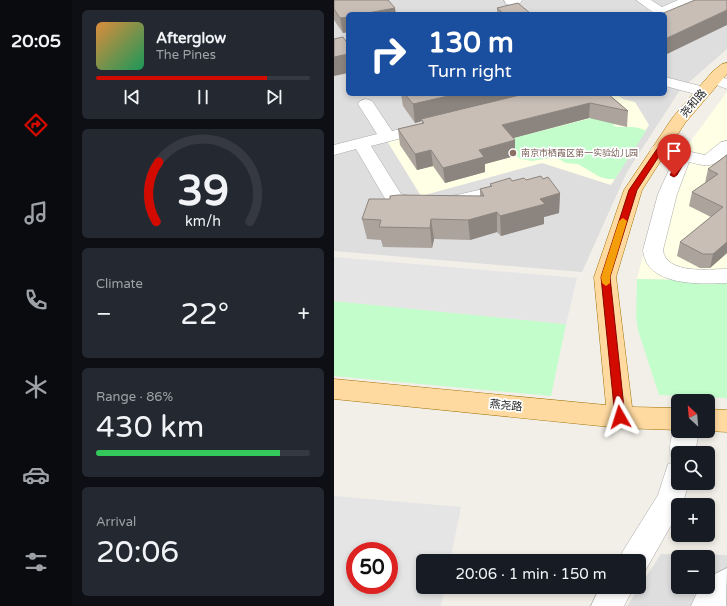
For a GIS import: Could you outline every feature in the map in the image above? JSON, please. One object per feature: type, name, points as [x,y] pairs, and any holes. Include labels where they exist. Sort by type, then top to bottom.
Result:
[{"type":"main road","name":"尧和路","points":[[620,417],[605,277],[633,190],[679,120],[713,85]]},
{"type":"main road","name":"燕尧路","points":[[334,389],[620,417],[671,419]]},
{"type":"main road","points":[[715,420],[727,421]]},
{"type":"street","points":[[642,0],[658,12]]},
{"type":"street","points":[[661,12],[688,0]]},
{"type":"street","points":[[667,81],[713,85]]},
{"type":"street","points":[[667,93],[713,85]]},
{"type":"street","points":[[366,104],[387,136]]},
{"type":"street","points":[[334,150],[440,123]]},
{"type":"street","points":[[361,143],[394,198],[407,202],[422,205],[448,204],[522,184]]},
{"type":"street","points":[[659,150],[708,161],[727,146]]},
{"type":"street","points":[[684,156],[674,175],[660,220],[652,249],[655,260],[674,274],[687,277],[727,276]]},
{"type":"street","points":[[638,554],[671,499],[673,490]]},
{"type":"street","points":[[707,606],[720,588],[727,583]]},
{"type":"street","points":[[606,606],[614,594]]},
{"type":"shaded area","points":[[334,0],[727,0],[727,49],[680,90],[627,172],[582,272],[334,251]]},
{"type":"shaded area","points":[[727,92],[727,281],[637,279],[648,235],[665,190],[687,146]]},
{"type":"shaded area","name":"南京市栖霞区第一实验幼儿园","points":[[570,96],[619,96],[623,99],[635,102],[649,125],[611,185],[542,163],[421,196],[387,141]]},
{"type":"shaded area","points":[[334,257],[577,278],[566,324],[334,301]]},
{"type":"shaded area","points":[[334,496],[461,507],[451,554],[416,554],[416,594],[444,594],[441,606],[334,606]]},
{"type":"shaded area","points":[[661,554],[671,554],[671,594],[715,594],[715,555],[727,555],[727,606],[627,606],[635,594],[646,594],[646,577]]},
{"type":"green space","points":[[611,113],[619,119],[613,126],[634,127],[646,131],[615,179],[600,177],[578,164],[566,163],[555,157],[532,161],[520,159],[502,141]]},
{"type":"green space","points":[[637,279],[727,281],[727,398],[715,397],[715,394],[659,395],[638,330],[636,316]]},
{"type":"green space","points":[[334,301],[566,324],[551,396],[334,376]]},
{"type":"building","points":[[334,0],[388,0],[395,8],[373,12],[346,12],[346,17],[340,18],[334,9]]},
{"type":"building","points":[[695,0],[727,0],[727,10],[667,38],[666,12]]},
{"type":"building","points":[[518,3],[529,12],[502,12],[497,8]]},
{"type":"building","points":[[343,37],[346,41],[346,54],[334,57],[334,39]]},
{"type":"building","points":[[407,96],[448,96],[413,104]]},
{"type":"building","points":[[516,96],[610,96],[628,111],[590,103],[502,125],[515,140],[479,150],[484,157],[443,168],[431,150],[415,154],[398,129],[424,123],[421,119]]},
{"type":"building","points":[[727,155],[727,242],[713,254],[703,254],[680,242],[723,207],[692,192],[718,174],[708,169]]},
{"type":"building","points":[[541,176],[543,179],[548,177],[560,193],[540,199],[545,204],[500,216],[497,212],[468,220],[431,219],[430,228],[379,227],[381,220],[362,219],[369,199],[390,199],[390,196],[399,195],[484,196],[480,189],[492,186],[490,184],[510,178],[512,181],[524,178],[526,180]]},
{"type":"slow traffic","points":[[606,283],[605,277],[623,221]]},
{"type":"place","name":"南京市栖霞区第一实验幼儿园","points":[[513,153]]},
{"type":"route","points":[[620,417],[605,277],[633,190],[659,150],[684,156],[674,175]]}]
